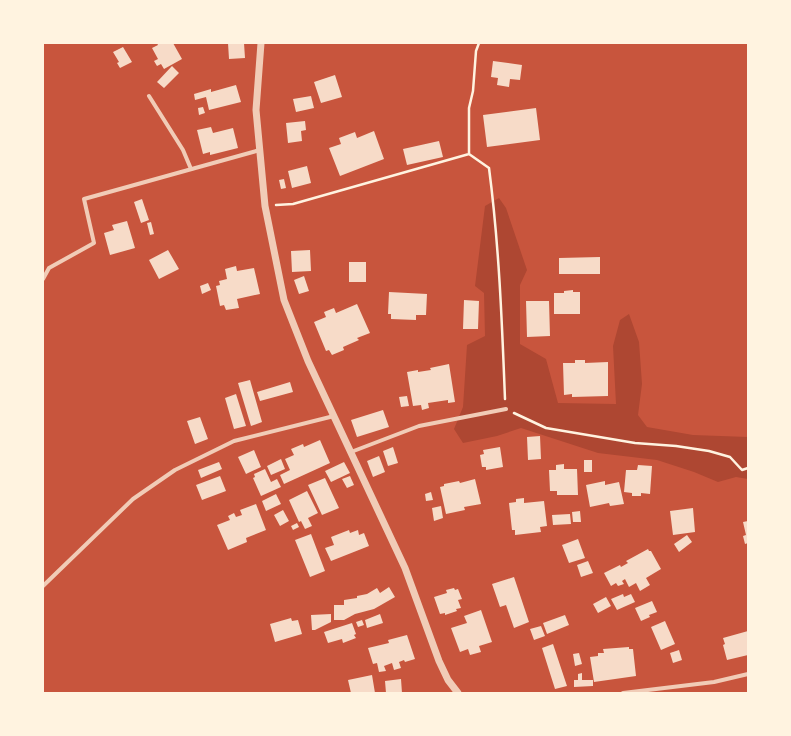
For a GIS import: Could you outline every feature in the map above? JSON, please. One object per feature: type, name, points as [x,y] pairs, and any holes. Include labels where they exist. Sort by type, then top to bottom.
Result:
[{"type":"street","points":[[261,43],[256,110],[265,206],[284,300],[308,361],[405,568],[438,661],[448,680],[458,693]]},
{"type":"street","points":[[149,96],[183,150],[191,169]]},
{"type":"street","points":[[43,280],[49,268],[94,243],[84,199],[260,150]]},
{"type":"street","points":[[351,452],[419,426],[506,409]]},
{"type":"street","points":[[43,586],[133,499],[175,470],[234,441],[334,416]]},
{"type":"street","points":[[623,693],[714,682],[748,674]]},
{"type":"path","points":[[469,154],[469,108],[473,91],[476,51],[479,43]]},
{"type":"path","points":[[265,206],[293,204],[469,154]]},
{"type":"path","points":[[469,154],[489,168],[500,276],[506,409],[546,428],[635,442],[709,451],[730,457],[742,470],[748,468]]},
{"type":"shaded area","points":[[499,198],[506,208],[527,270],[520,285],[520,344],[546,359],[558,403],[616,404],[613,346],[620,320],[629,314],[639,342],[642,384],[638,415],[647,427],[693,435],[748,437],[748,479],[736,477],[718,482],[694,472],[657,460],[598,453],[521,428],[497,436],[463,443],[454,429],[463,407],[467,345],[485,336],[484,293],[475,286],[485,206]]},
{"type":"building","points":[[157,43],[173,43],[182,59],[164,69],[161,64],[157,66],[154,61],[158,59],[152,48],[158,45]]},
{"type":"building","points":[[228,43],[244,43],[245,58],[229,59]]},
{"type":"building","points":[[123,47],[132,62],[120,68],[117,63],[119,62],[113,52]]},
{"type":"building","points":[[493,61],[522,65],[520,80],[510,79],[509,87],[497,85],[498,78],[491,77]]},
{"type":"building","points":[[172,66],[179,73],[164,88],[157,82]]},
{"type":"building","points":[[335,75],[342,97],[321,103],[314,82]]},
{"type":"building","points":[[236,85],[241,102],[209,110],[206,97],[195,100],[194,94],[211,89],[211,92]]},
{"type":"building","points":[[311,96],[314,108],[296,112],[293,99]]},
{"type":"building","points":[[203,107],[205,113],[199,115],[198,108]]},
{"type":"building","points":[[536,108],[540,140],[487,147],[483,115]]},
{"type":"building","points":[[305,121],[306,130],[301,131],[302,141],[288,143],[286,123]]},
{"type":"building","points":[[211,127],[213,133],[233,128],[238,148],[210,155],[210,152],[203,154],[197,130]]},
{"type":"building","points":[[374,131],[384,159],[340,176],[329,148],[341,144],[339,138],[355,132],[357,138]]},
{"type":"building","points":[[439,141],[443,157],[407,165],[403,149]]},
{"type":"building","points":[[307,166],[311,183],[292,188],[288,171]]},
{"type":"building","points":[[284,179],[286,188],[281,189],[279,180]]},
{"type":"building","points":[[142,199],[149,220],[141,223],[134,202]]},
{"type":"building","points":[[127,221],[135,248],[110,255],[104,233],[114,230],[112,225]]},
{"type":"building","points":[[151,222],[154,234],[150,235],[147,223]]},
{"type":"building","points":[[168,250],[179,269],[159,279],[149,260]]},
{"type":"building","points":[[310,250],[311,271],[292,272],[291,251]]},
{"type":"building","points":[[600,257],[600,274],[559,274],[559,258]]},
{"type":"building","points":[[349,262],[366,262],[366,282],[349,282]]},
{"type":"building","points":[[236,266],[237,271],[254,268],[260,294],[237,299],[239,308],[226,310],[224,305],[220,306],[216,286],[220,285],[219,281],[227,279],[225,269]]},
{"type":"building","points":[[304,276],[309,291],[299,294],[294,280]]},
{"type":"building","points":[[208,283],[211,290],[202,294],[200,286]]},
{"type":"building","points":[[573,290],[573,292],[580,292],[580,314],[554,314],[554,293],[564,293],[564,291]]},
{"type":"building","points":[[389,292],[427,294],[426,315],[416,315],[416,320],[391,319],[391,314],[388,314]]},
{"type":"building","points":[[464,300],[479,301],[478,329],[463,329]]},
{"type":"building","points":[[526,301],[549,301],[550,336],[527,337]]},
{"type":"building","points":[[357,304],[370,333],[357,338],[359,340],[343,347],[344,350],[332,355],[329,350],[326,351],[314,322],[326,317],[324,312],[334,308],[336,313]]},
{"type":"building","points":[[575,360],[585,360],[585,363],[608,362],[608,396],[572,397],[572,394],[564,395],[563,363],[575,363]]},
{"type":"building","points":[[449,364],[455,402],[448,403],[448,400],[428,403],[429,408],[422,410],[421,405],[413,406],[407,372],[431,370],[430,368]]},
{"type":"building","points":[[250,380],[262,422],[251,426],[238,383]]},
{"type":"building","points":[[290,382],[293,392],[260,401],[257,392]]},
{"type":"building","points":[[236,394],[246,426],[234,429],[225,398]]},
{"type":"building","points":[[407,396],[409,406],[401,407],[399,397]]},
{"type":"building","points":[[383,410],[389,427],[357,437],[351,420]]},
{"type":"building","points":[[200,417],[208,439],[195,444],[187,421]]},
{"type":"building","points":[[540,436],[541,459],[528,460],[527,437]]},
{"type":"building","points":[[320,440],[330,463],[284,484],[280,475],[290,470],[285,459],[294,455],[291,449],[303,444],[304,447]]},
{"type":"building","points":[[393,447],[398,463],[388,466],[383,451]]},
{"type":"building","points":[[500,447],[503,467],[486,470],[486,467],[482,467],[480,455],[484,454],[483,450]]},
{"type":"building","points":[[254,450],[261,467],[246,474],[238,457]]},
{"type":"building","points":[[379,456],[385,472],[373,477],[367,461]]},
{"type":"building","points":[[281,459],[285,469],[271,475],[267,466]]},
{"type":"building","points":[[584,460],[592,460],[592,472],[584,472]]},
{"type":"building","points":[[219,462],[222,469],[201,478],[198,470]]},
{"type":"building","points":[[344,462],[350,473],[331,482],[325,471]]},
{"type":"building","points":[[564,464],[564,469],[577,469],[578,495],[557,495],[557,491],[550,491],[549,470],[556,470],[556,465]]},
{"type":"building","points":[[638,465],[652,466],[650,494],[641,493],[641,496],[632,496],[632,493],[624,492],[626,470],[637,470]]},
{"type":"building","points":[[265,469],[271,482],[277,479],[281,487],[261,496],[253,478],[255,477],[254,474]]},
{"type":"building","points":[[220,476],[226,491],[202,500],[196,485]]},
{"type":"building","points":[[350,476],[354,485],[347,488],[342,479]]},
{"type":"building","points":[[325,478],[339,508],[322,515],[308,485]]},
{"type":"building","points":[[475,479],[481,504],[464,507],[465,510],[446,514],[440,487],[444,486],[444,484],[459,481],[460,483]]},
{"type":"building","points":[[605,481],[605,485],[619,482],[624,504],[610,506],[609,503],[590,507],[586,485]]},
{"type":"building","points":[[307,491],[318,513],[308,518],[312,526],[305,529],[301,521],[299,522],[289,500]]},
{"type":"building","points":[[431,492],[433,500],[426,501],[425,494]]},
{"type":"building","points":[[276,494],[281,504],[266,511],[262,501]]},
{"type":"building","points":[[524,498],[524,503],[544,501],[547,526],[540,527],[541,532],[515,535],[515,530],[512,530],[509,503],[516,502],[516,499]]},
{"type":"building","points":[[256,504],[266,530],[246,538],[247,542],[228,550],[217,525],[230,520],[228,516],[234,513],[236,517],[242,515],[240,510]]},
{"type":"building","points":[[441,506],[443,518],[434,521],[432,508]]},
{"type":"building","points":[[693,508],[695,532],[673,535],[670,511]]},
{"type":"building","points":[[283,510],[289,521],[280,526],[274,515]]},
{"type":"building","points":[[580,511],[581,522],[573,522],[572,512]]},
{"type":"building","points":[[570,514],[571,524],[553,525],[552,515]]},
{"type":"building","points":[[748,521],[748,543],[745,544],[743,536],[746,535],[743,522]]},
{"type":"building","points":[[297,523],[299,527],[293,530],[291,526]]},
{"type":"building","points":[[349,530],[350,533],[358,530],[359,535],[364,533],[369,546],[331,561],[325,548],[334,545],[331,537]]},
{"type":"building","points":[[311,534],[325,571],[310,577],[295,540]]},
{"type":"building","points":[[687,535],[692,542],[679,552],[674,544]]},
{"type":"building","points":[[578,539],[585,558],[569,563],[562,545]]},
{"type":"building","points":[[648,549],[651,551],[661,569],[646,578],[650,585],[640,591],[636,583],[629,587],[625,579],[622,581],[624,584],[618,586],[616,583],[611,586],[604,573],[620,565],[621,567],[628,563],[626,561]]},
{"type":"building","points":[[588,561],[593,573],[581,577],[577,565]]},
{"type":"building","points":[[514,577],[529,622],[514,628],[506,605],[500,607],[492,584]]},
{"type":"building","points":[[389,587],[395,597],[374,609],[355,614],[344,620],[334,620],[334,605],[344,605],[344,600],[357,598],[357,596],[367,594],[377,588],[380,593]]},
{"type":"building","points":[[454,588],[455,590],[458,589],[462,599],[458,600],[461,608],[445,615],[445,613],[440,614],[434,597],[447,593],[446,590]]},
{"type":"building","points":[[623,594],[624,597],[631,594],[635,602],[617,610],[611,599]]},
{"type":"building","points":[[606,597],[611,606],[598,613],[593,604]]},
{"type":"building","points":[[652,601],[657,612],[649,615],[650,617],[641,621],[635,608]]},
{"type":"building","points":[[481,610],[492,642],[479,646],[481,652],[470,655],[468,649],[460,652],[451,628],[467,623],[464,616]]},
{"type":"building","points":[[331,614],[331,622],[312,630],[311,615]]},
{"type":"building","points":[[380,614],[383,623],[367,628],[365,620]]},
{"type":"building","points":[[565,615],[569,625],[547,634],[543,623]]},
{"type":"building","points":[[291,618],[292,621],[298,620],[302,634],[275,642],[270,624]]},
{"type":"building","points":[[362,620],[364,625],[358,627],[356,622]]},
{"type":"building","points":[[665,621],[675,644],[661,650],[651,627]]},
{"type":"building","points":[[352,623],[356,638],[343,643],[342,639],[328,643],[324,632]]},
{"type":"building","points":[[541,626],[545,636],[534,640],[530,629]]},
{"type":"building","points":[[748,631],[748,655],[727,660],[723,645],[725,644],[723,638]]},
{"type":"building","points":[[407,635],[415,659],[399,662],[401,668],[394,670],[392,663],[384,666],[386,671],[379,672],[377,663],[373,664],[368,648],[389,643],[388,640]]},
{"type":"building","points":[[553,644],[567,686],[555,689],[542,648]]},
{"type":"building","points":[[629,647],[629,649],[633,649],[636,676],[594,682],[590,657],[598,656],[598,653],[604,653],[603,649]]},
{"type":"building","points":[[679,650],[682,660],[673,663],[670,653]]},
{"type":"building","points":[[579,653],[582,664],[575,666],[573,654]]},
{"type":"building","points":[[582,673],[582,680],[593,680],[593,686],[574,687],[574,680],[578,680],[578,674]]},
{"type":"building","points":[[372,675],[375,693],[351,693],[348,680]]},
{"type":"building","points":[[401,679],[402,693],[386,693],[385,681]]}]
